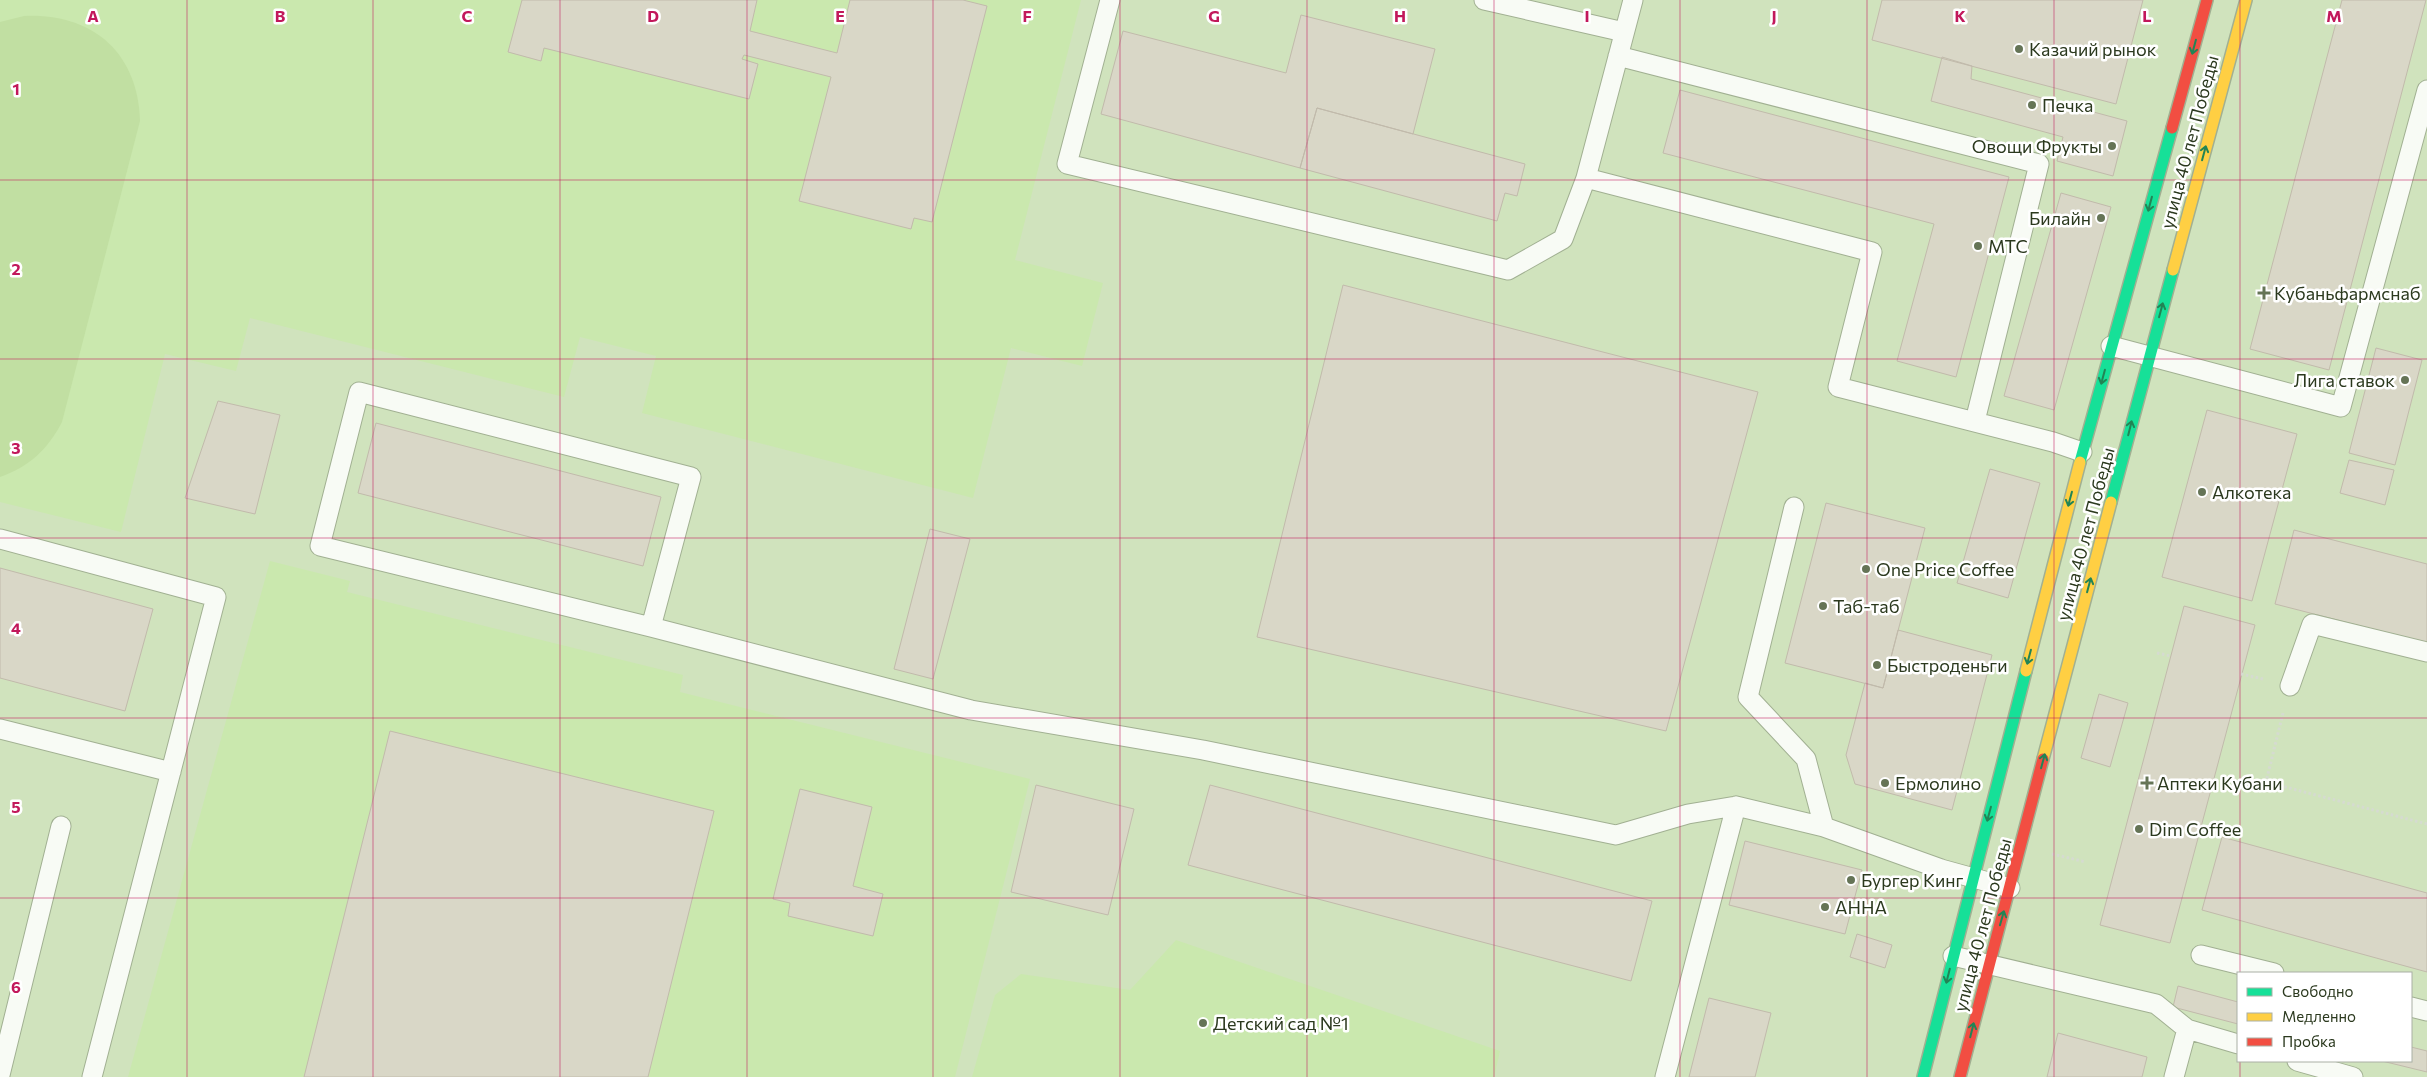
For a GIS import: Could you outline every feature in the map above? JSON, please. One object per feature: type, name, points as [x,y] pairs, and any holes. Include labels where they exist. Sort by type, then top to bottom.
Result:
[{"type":"main road","name":"улица 40 лет Победы","points":[[1923,1077],[2082,452],[2207,0]]},
{"type":"main road","name":"улица 40 лет Победы","points":[[1960,1077],[2149,357],[2246,0]]},
{"type":"lane","points":[[1110,0],[1067,164],[1508,270],[1563,239],[1586,178],[1633,0]]},
{"type":"lane","points":[[1484,0],[1624,32]]},
{"type":"lane","points":[[1618,56],[2039,164],[1975,421]]},
{"type":"lane","points":[[2111,346],[2341,407],[2427,90]]},
{"type":"lane","points":[[1586,178],[1872,252],[1838,387],[1975,421],[2053,442],[2082,452]]},
{"type":"lane","points":[[652,627],[691,477],[359,392],[320,546],[652,627],[971,710],[1203,750],[1616,835],[1688,814],[1736,806],[1824,827],[1941,869],[2010,888]]},
{"type":"lane","points":[[1794,507],[1748,697],[1806,759],[1824,827]]},
{"type":"lane","points":[[0,539],[216,597],[92,1077]]},
{"type":"lane","points":[[2290,686],[2312,624],[2427,652]]},
{"type":"lane","points":[[0,729],[170,772]]},
{"type":"lane","points":[[1665,1077],[1736,806]]},
{"type":"lane","points":[[0,1075],[61,826]]},
{"type":"lane","points":[[2201,955],[2270,972]]},
{"type":"lane","points":[[1953,956],[2156,1004],[2187,1029],[2237,1044]]},
{"type":"lane","points":[[2412,1007],[2427,1011]]},
{"type":"lane","points":[[2174,1077],[2187,1029]]},
{"type":"lane","points":[[2300,1062],[2349,1076]]},
{"type":"path","points":[[2157,653],[2171,656]]},
{"type":"path","points":[[2242,674],[2290,686],[2266,782],[2427,824]]},
{"type":"path","points":[[2050,853],[2086,862]]},
{"type":"shaded area","points":[[0,0],[1081,0],[1015,260],[1103,283],[1082,366],[1011,348],[973,498],[642,413],[656,356],[580,337],[564,397],[250,318],[236,371],[165,354],[121,532],[0,502]]},
{"type":"shaded area","points":[[24,16],[48,17],[71,21],[90,30],[107,42],[120,57],[131,75],[137,97],[140,121],[62,422],[57,432],[37,456],[20,468],[0,477],[0,22]]},
{"type":"shaded area","points":[[270,561],[350,581],[347,592],[683,675],[680,692],[1030,779],[955,1077],[128,1077]]},
{"type":"shaded area","name":"Детский сад №1","points":[[1176,940],[1500,1051],[1494,1077],[972,1077],[995,995],[1021,974],[1130,990]]},
{"type":"building","points":[[522,0],[757,0],[750,31],[837,53],[850,0],[963,0],[987,6],[932,222],[914,218],[911,229],[799,201],[831,77],[744,55],[742,59],[758,64],[749,99],[544,48],[541,61],[508,52]]},
{"type":"building","name":"Казачий рынок","points":[[1882,0],[2143,0],[2116,104],[1872,40]]},
{"type":"building","points":[[2342,0],[2426,0],[2329,370],[2250,349]]},
{"type":"building","points":[[1301,15],[1435,49],[1413,134],[1317,108],[1300,168],[1101,114],[1123,31],[1286,73]]},
{"type":"building","points":[[1942,57],[1972,66],[1971,79],[2127,121],[2113,176],[2057,161],[2063,137],[1931,101]]},
{"type":"building","points":[[1680,90],[2009,177],[1956,377],[1897,361],[1934,224],[1663,153]]},
{"type":"building","points":[[1317,108],[1525,164],[1517,196],[1505,193],[1497,221],[1300,168]]},
{"type":"building","points":[[2061,193],[2111,207],[2054,410],[2004,396]]},
{"type":"building","points":[[1343,285],[1758,392],[1666,731],[1257,637]]},
{"type":"building","points":[[2376,348],[2422,360],[2395,465],[2349,453]]},
{"type":"building","points":[[218,401],[280,415],[255,514],[185,498]]},
{"type":"building","points":[[2207,410],[2297,434],[2252,601],[2162,577]]},
{"type":"building","points":[[376,423],[661,497],[643,566],[358,493]]},
{"type":"building","points":[[2349,460],[2394,470],[2385,505],[2340,493]]},
{"type":"building","points":[[1990,469],[2040,483],[2008,598],[1957,583]]},
{"type":"building","points":[[1826,503],[1925,528],[1883,688],[1785,663]]},
{"type":"building","points":[[930,529],[970,539],[933,679],[894,669]]},
{"type":"building","points":[[2294,530],[2427,564],[2427,643],[2275,604]]},
{"type":"building","points":[[0,568],[153,609],[125,711],[0,678]]},
{"type":"building","points":[[2184,606],[2255,625],[2170,943],[2100,925]]},
{"type":"building","points":[[1898,630],[1992,655],[1952,810],[1855,784],[1846,755],[1865,683],[1883,688]]},
{"type":"building","points":[[2099,694],[2128,703],[2110,767],[2081,758]]},
{"type":"building","points":[[390,731],[714,811],[648,1077],[304,1077]]},
{"type":"building","points":[[1036,785],[1134,809],[1108,915],[1011,892]]},
{"type":"building","points":[[1210,785],[1652,901],[1631,981],[1188,865]]},
{"type":"building","points":[[800,789],[872,807],[853,886],[883,894],[873,936],[788,916],[790,903],[773,899]]},
{"type":"building","points":[[2222,837],[2427,893],[2427,972],[2202,910]]},
{"type":"building","points":[[1745,841],[1862,870],[1845,934],[1729,905]]},
{"type":"building","points":[[1857,934],[1892,945],[1885,968],[1850,957]]},
{"type":"building","points":[[2178,986],[2237,1002],[2237,1024],[2173,1007]]},
{"type":"building","points":[[1709,998],[1771,1013],[1755,1077],[1689,1077]]},
{"type":"building","points":[[2058,1033],[2147,1057],[2142,1077],[2047,1077]]},
{"type":"building","points":[[2412,1047],[2427,1051],[2427,1072],[2386,1062],[2412,1062]]},
{"type":"traffic: fast","points":[[2080,462],[2172,128]]},
{"type":"traffic: fast","points":[[2111,502],[2173,270]]},
{"type":"traffic: fast","points":[[1923,1077],[2026,671]]},
{"type":"traffic: slow","points":[[2173,270],[2246,0]]},
{"type":"traffic: slow","points":[[2026,671],[2080,462]]},
{"type":"traffic: slow","points":[[2043,759],[2111,502]]},
{"type":"traffic: jam","points":[[2172,128],[2207,0]]},
{"type":"traffic: jam","points":[[1960,1077],[2043,759]]},
{"type":"place","name":"Казачий рынок","points":[[2019,49]]},
{"type":"place","name":"Печка","points":[[2032,105]]},
{"type":"place","name":"Овощи Фрукты","points":[[2112,146]]},
{"type":"place","name":"Билайн","points":[[2101,218]]},
{"type":"place","name":"МТС","points":[[1978,246]]},
{"type":"place","name":"Кубаньфармснаб","points":[[2264,293]]},
{"type":"place","name":"Лига ставок","points":[[2405,380]]},
{"type":"place","name":"Алкотека","points":[[2202,492]]},
{"type":"place","name":"One Price Coffee","points":[[1866,569]]},
{"type":"place","name":"Таб-таб","points":[[1823,606]]},
{"type":"place","name":"Быстроденьги","points":[[1877,665]]},
{"type":"place","name":"Ермолино","points":[[1885,783]]},
{"type":"place","name":"Аптеки Кубани","points":[[2147,783]]},
{"type":"place","name":"Dim Coffee","points":[[2139,829]]},
{"type":"place","name":"Бургер Кинг","points":[[1851,880]]},
{"type":"place","name":"АННА","points":[[1825,907]]},
{"type":"place","name":"Детский сад №1","points":[[1203,1023]]}]
